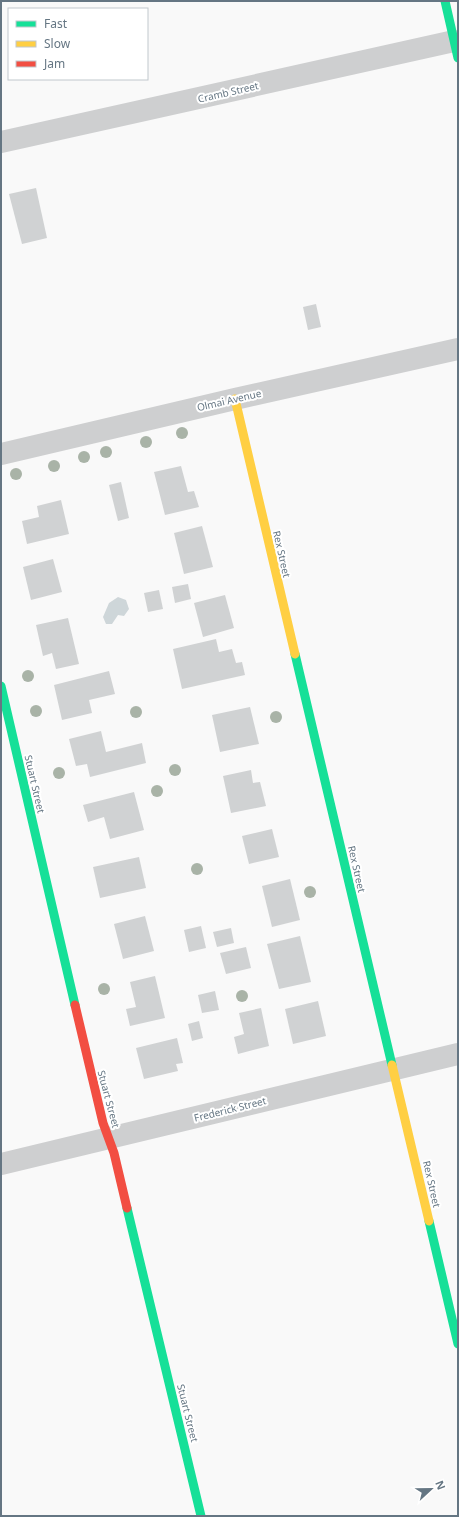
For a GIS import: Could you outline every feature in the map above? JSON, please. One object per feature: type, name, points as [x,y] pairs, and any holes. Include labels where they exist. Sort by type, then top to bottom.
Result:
[{"type":"street","points":[[445,1],[456,50]]},
{"type":"street","name":"Cramb Street","points":[[1,142],[456,50]]},
{"type":"street","name":"Olmai Avenue","points":[[1,454],[234,399],[458,349]]},
{"type":"street","name":"Rex Street","points":[[234,399],[458,1344]]},
{"type":"street","name":"Stuart Street","points":[[1,686],[103,1123],[116,1161],[201,1516]]},
{"type":"street","name":"Frederick Street","points":[[1,1164],[458,1054]]},
{"type":"shaded area","points":[[118,597],[126,600],[129,609],[124,616],[118,615],[112,624],[106,624],[103,617],[109,603]]},
{"type":"building","points":[[36,188],[47,238],[22,244],[9,194]]},
{"type":"building","points":[[316,304],[321,327],[308,330],[303,307]]},
{"type":"building","points":[[181,466],[188,492],[194,491],[199,507],[165,515],[154,472]]},
{"type":"building","points":[[121,482],[129,518],[118,521],[109,485]]},
{"type":"building","points":[[61,500],[69,534],[27,544],[22,521],[39,517],[37,506]]},
{"type":"building","points":[[202,526],[213,567],[184,574],[174,533]]},
{"type":"building","points":[[53,559],[62,592],[31,600],[23,567]]},
{"type":"building","points":[[188,584],[191,599],[175,603],[172,587]]},
{"type":"building","points":[[159,590],[163,609],[148,612],[144,593]]},
{"type":"building","points":[[225,595],[234,628],[203,637],[194,603]]},
{"type":"building","points":[[68,618],[79,664],[56,669],[52,653],[43,656],[36,625]]},
{"type":"building","points":[[216,639],[219,652],[232,649],[236,663],[242,662],[245,675],[182,689],[173,649]]},
{"type":"building","points":[[109,671],[115,694],[89,700],[92,713],[62,720],[54,685]]},
{"type":"building","points":[[250,707],[259,744],[220,752],[212,715]]},
{"type":"building","points":[[101,731],[106,752],[142,743],[146,763],[90,777],[87,764],[76,766],[69,739]]},
{"type":"building","points":[[251,770],[253,783],[260,782],[266,806],[231,813],[223,776]]},
{"type":"building","points":[[134,792],[144,830],[110,839],[104,817],[88,822],[83,805]]},
{"type":"building","points":[[272,829],[279,857],[249,864],[242,836]]},
{"type":"building","points":[[139,857],[146,888],[100,898],[93,867]]},
{"type":"building","points":[[290,879],[300,920],[272,927],[262,886]]},
{"type":"building","points":[[145,916],[154,951],[123,959],[114,924]]},
{"type":"building","points":[[201,926],[206,948],[189,952],[184,930]]},
{"type":"building","points":[[231,928],[234,943],[217,947],[213,932]]},
{"type":"building","points":[[300,936],[311,982],[279,989],[267,944]]},
{"type":"building","points":[[246,947],[251,968],[226,974],[220,953]]},
{"type":"building","points":[[155,976],[165,1018],[130,1026],[126,1009],[136,1007],[130,982]]},
{"type":"building","points":[[215,991],[219,1010],[202,1013],[198,995]]},
{"type":"building","points":[[318,1001],[326,1036],[293,1044],[285,1009]]},
{"type":"building","points":[[261,1008],[269,1046],[238,1054],[234,1037],[244,1034],[239,1013]]},
{"type":"building","points":[[199,1021],[203,1038],[192,1041],[188,1024]]},
{"type":"building","points":[[177,1038],[183,1063],[176,1064],[178,1071],[144,1079],[136,1048]]},
{"type":"traffic: fast","points":[[445,1],[458,58]]},
{"type":"traffic: fast","points":[[295,654],[392,1065]]},
{"type":"traffic: fast","points":[[1,686],[75,1005]]},
{"type":"traffic: fast","points":[[127,1208],[201,1516]]},
{"type":"traffic: fast","points":[[429,1221],[458,1344]]},
{"type":"traffic: slow","points":[[235,399],[295,654]]},
{"type":"traffic: slow","points":[[392,1065],[429,1221]]},
{"type":"traffic: jam","points":[[75,1005],[103,1123],[114,1153],[127,1208]]}]
